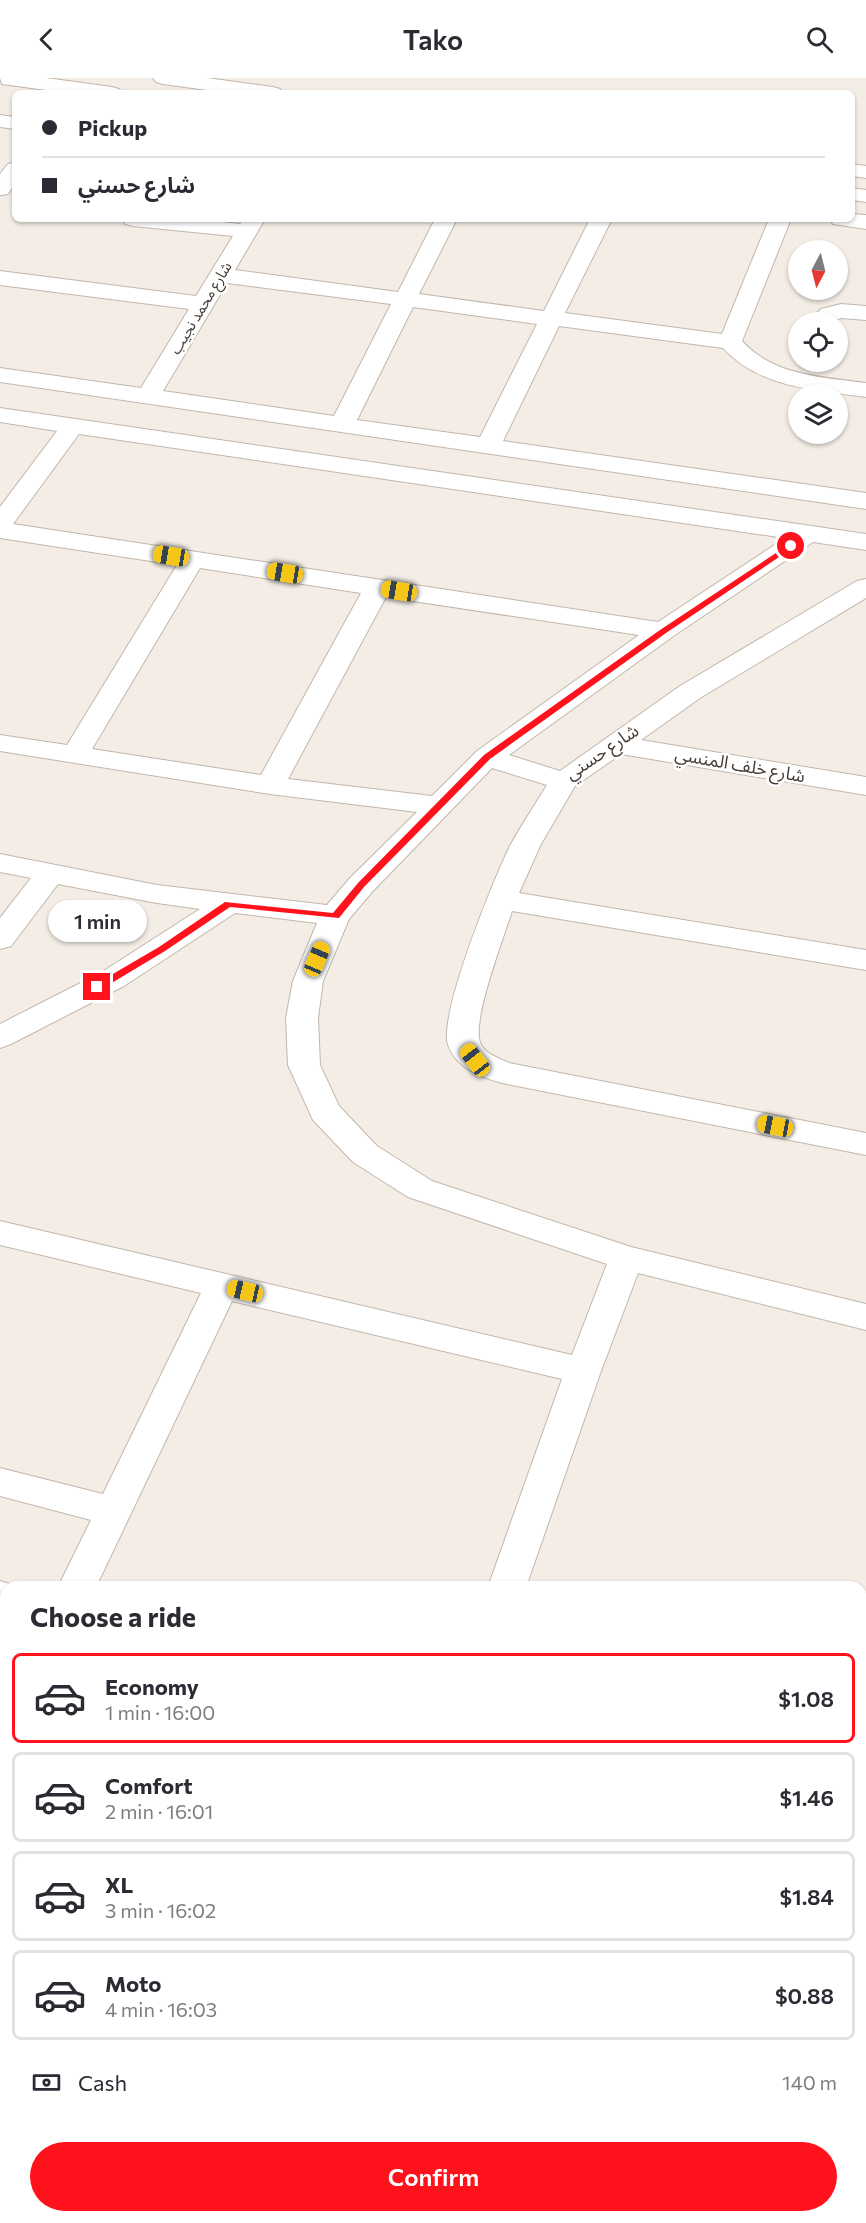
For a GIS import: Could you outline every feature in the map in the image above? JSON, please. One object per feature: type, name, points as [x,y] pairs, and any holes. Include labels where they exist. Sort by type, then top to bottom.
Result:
[{"type":"street","points":[[2,78],[72,90]]},
{"type":"street","points":[[162,78],[251,90]]},
{"type":"street","points":[[0,189],[12,172]]},
{"type":"street","points":[[192,222],[250,225]]},
{"type":"street","points":[[342,425],[444,222]]},
{"type":"street","points":[[488,446],[599,222]]},
{"type":"street","points":[[730,342],[779,222]]},
{"type":"street","name":"شارع محمد نجيب","points":[[148,396],[250,225]]},
{"type":"street","points":[[220,275],[730,342],[737,352],[753,363],[773,373],[788,372]]},
{"type":"street","points":[[0,278],[203,304]]},
{"type":"street","points":[[834,312],[866,313]]},
{"type":"street","points":[[805,372],[866,390]]},
{"type":"street","points":[[0,375],[866,501]]},
{"type":"street","points":[[0,415],[866,542]]},
{"type":"street","points":[[0,525],[73,425]]},
{"type":"street","points":[[0,530],[663,631]]},
{"type":"street","points":[[809,533],[663,631],[487,757],[361,885],[335,916],[308,981],[302,1018],[304,1065],[325,1112],[365,1154],[420,1189],[627,1258],[866,1317]]},
{"type":"street","points":[[74,756],[193,559]]},
{"type":"street","name":"شارع حسني","points":[[487,757],[564,781],[690,692],[866,587]]},
{"type":"street","points":[[270,785],[377,588]]},
{"type":"street","points":[[0,743],[270,785],[441,806]]},
{"type":"street","name":"شارع خلف المنسي","points":[[615,744],[866,786]]},
{"type":"street","points":[[564,781],[526,844],[501,900],[472,988],[462,1030],[464,1045],[475,1060],[502,1072],[866,1144]]},
{"type":"street","points":[[0,863],[49,874],[228,904],[335,916]]},
{"type":"street","points":[[0,939],[49,874]]},
{"type":"street","points":[[501,900],[866,960]]},
{"type":"street","points":[[0,1036],[113,979],[228,904]]},
{"type":"street","points":[[0,1233],[583,1371]]},
{"type":"street","points":[[509,1581],[583,1371],[627,1258]]},
{"type":"street","points":[[80,1581],[222,1285]]},
{"type":"street","points":[[0,1482],[114,1511]]},
{"type":"route","points":[[97,987],[162,949],[228,904],[335,916],[361,885],[487,757],[663,631],[791,546]]}]
